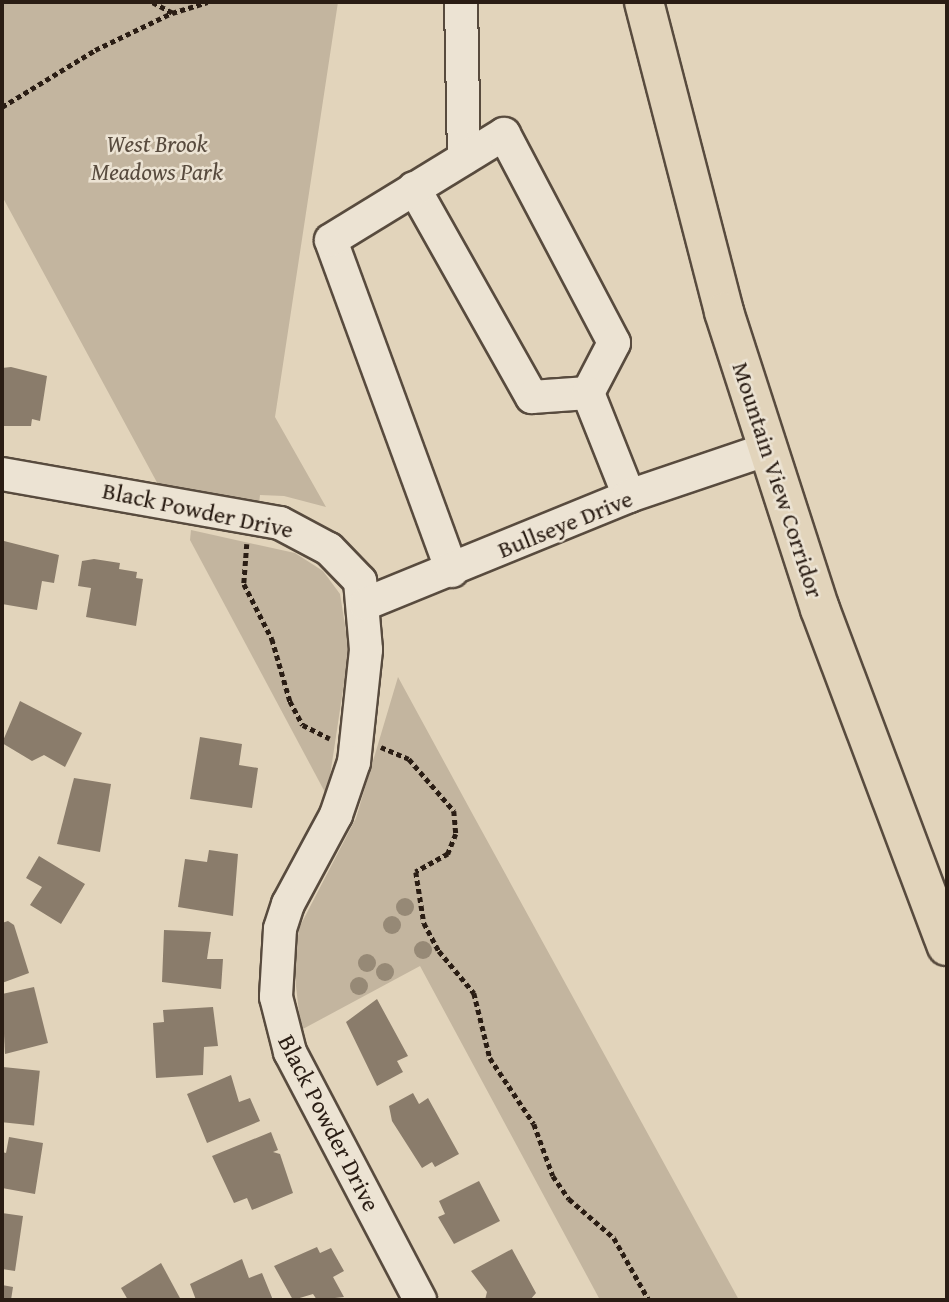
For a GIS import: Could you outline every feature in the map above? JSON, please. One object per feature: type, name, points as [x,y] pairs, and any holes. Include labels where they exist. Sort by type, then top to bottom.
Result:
[{"type":"highway","name":"Mountain View Corridor","points":[[644,2],[724,312],[820,609],[947,946]]},
{"type":"street","points":[[461,2],[464,158]]},
{"type":"street","points":[[452,571],[331,240],[504,134],[614,343],[587,393]]},
{"type":"street","points":[[414,188],[532,397],[587,393]]},
{"type":"street","points":[[587,393],[629,496]]},
{"type":"street","name":"Bullseye Drive","points":[[365,604],[452,571],[629,496],[768,449]]},
{"type":"street","name":"Black Powder Drive","points":[[2,474],[250,518],[303,531],[329,549],[360,581],[365,604],[356,743],[336,815],[288,904],[280,929],[276,997],[290,1052],[420,1300]]},
{"type":"path","points":[[151,2],[172,13]]},
{"type":"path","points":[[2,107],[95,50],[172,13],[207,2]]},
{"type":"path","points":[[250,518],[244,584],[272,639],[290,701],[314,734],[409,759],[454,811],[456,834],[448,854],[416,872],[424,923],[439,951],[474,993],[490,1058],[534,1124],[553,1176],[569,1199],[614,1238],[649,1300]]},
{"type":"green space","name":"West Brook Meadows Park","points":[[2,2],[338,2],[275,417],[326,507],[284,496],[260,495],[259,504],[160,488],[2,196]]},
{"type":"green space","points":[[191,530],[295,553],[323,571],[340,594],[349,650],[327,796],[190,540]]},
{"type":"green space","points":[[398,677],[739,1300],[600,1300],[420,966],[301,1030],[294,969],[299,928],[356,818]]},
{"type":"building","points":[[11,367],[47,376],[40,421],[32,419],[31,426],[2,426],[2,368]]},
{"type":"building","points":[[4,541],[59,555],[54,583],[42,581],[37,610],[2,604]]},
{"type":"building","points":[[94,559],[120,563],[119,569],[137,572],[136,578],[143,579],[136,626],[86,617],[91,588],[78,586],[82,561]]},
{"type":"building","points":[[20,701],[82,733],[65,767],[44,755],[32,761],[2,743]]},
{"type":"building","points":[[200,737],[242,744],[239,765],[258,768],[252,808],[190,799]]},
{"type":"building","points":[[74,778],[111,784],[100,852],[57,844]]},
{"type":"building","points":[[209,850],[238,854],[233,916],[178,907],[185,859],[207,862]]},
{"type":"building","points":[[39,856],[85,884],[61,924],[30,905],[42,887],[26,878]]},
{"type":"building","points":[[8,921],[14,925],[29,973],[2,983],[2,923]]},
{"type":"building","points":[[164,930],[211,932],[207,959],[223,959],[221,989],[162,982]]},
{"type":"building","points":[[34,987],[48,1043],[5,1054],[2,994]]},
{"type":"building","points":[[377,999],[408,1056],[397,1061],[403,1072],[377,1086],[346,1022]]},
{"type":"building","points":[[213,1007],[218,1046],[204,1047],[203,1075],[156,1078],[153,1023],[164,1022],[163,1010]]},
{"type":"building","points":[[3,1067],[40,1071],[34,1126],[2,1122]]},
{"type":"building","points":[[231,1075],[239,1102],[250,1098],[260,1121],[207,1143],[187,1094]]},
{"type":"building","points":[[413,1093],[419,1104],[428,1098],[459,1154],[435,1167],[432,1162],[422,1168],[392,1121],[389,1106]]},
{"type":"building","points":[[271,1132],[278,1150],[273,1152],[280,1154],[293,1193],[252,1210],[247,1198],[234,1203],[212,1156]]},
{"type":"building","points":[[9,1137],[43,1143],[35,1194],[2,1188],[2,1152],[6,1153]]},
{"type":"building","points":[[479,1181],[500,1221],[454,1244],[438,1217],[445,1214],[439,1201]]},
{"type":"building","points":[[2,1213],[23,1216],[15,1271],[2,1269]]},
{"type":"building","points":[[317,1247],[320,1253],[331,1248],[344,1271],[333,1277],[344,1297],[317,1300],[313,1294],[293,1300],[274,1266]]},
{"type":"building","points":[[512,1249],[536,1293],[530,1300],[485,1300],[487,1292],[471,1271]]},
{"type":"building","points":[[242,1259],[249,1278],[262,1273],[273,1300],[196,1300],[190,1284]]},
{"type":"building","points":[[161,1263],[181,1300],[128,1300],[121,1288]]},
{"type":"building","points":[[2,1285],[13,1287],[11,1300],[2,1300]]}]
